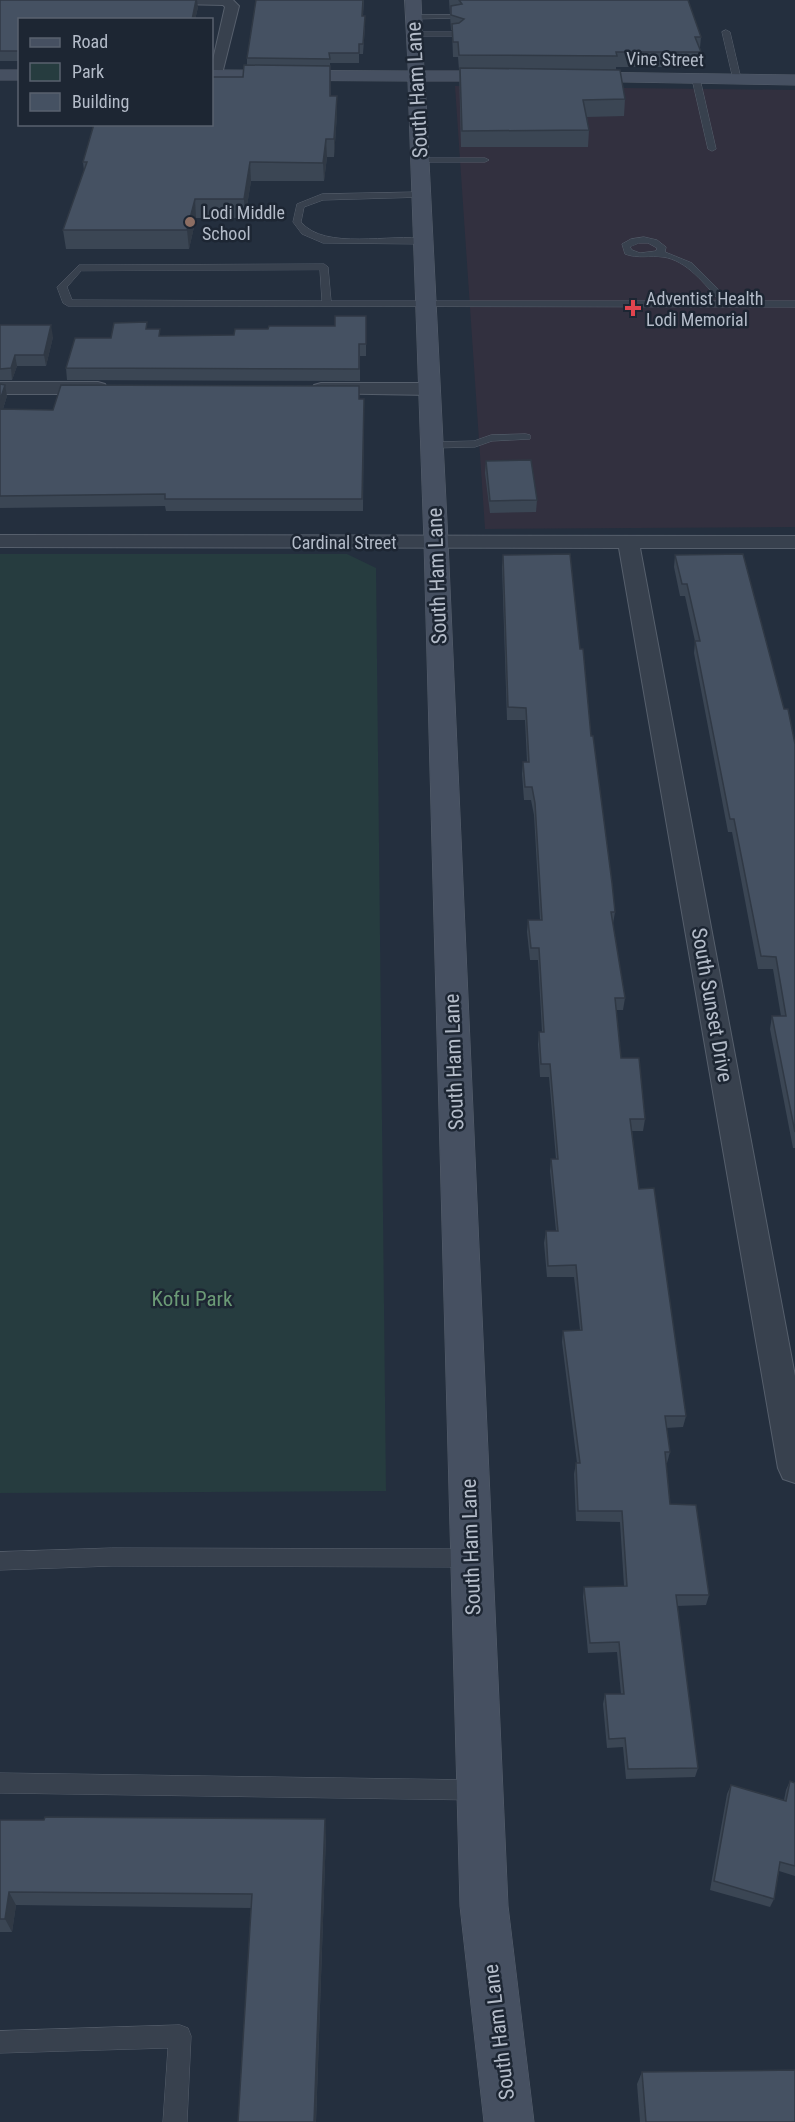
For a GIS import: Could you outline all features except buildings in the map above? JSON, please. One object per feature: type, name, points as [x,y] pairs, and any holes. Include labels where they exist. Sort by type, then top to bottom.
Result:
[{"type":"main road","name":"South Ham Lane","points":[[413,17],[436,542],[484,1906],[509,2122]]},
{"type":"main road","points":[[0,75],[18,75]]},
{"type":"main road","points":[[214,75],[520,76]]},
{"type":"main road","name":"Vine Street","points":[[554,77],[659,83],[696,79],[795,80]]},
{"type":"street","points":[[180,0],[225,1],[232,6],[214,75]]},
{"type":"street","points":[[0,388],[119,388]]},
{"type":"street","points":[[298,388],[430,389]]},
{"type":"street","name":"Cardinal Street","points":[[0,541],[795,542]]},
{"type":"street","name":"South Sunset Drive","points":[[628,542],[795,1468]]},
{"type":"lane","points":[[413,17],[457,18]]},
{"type":"lane","points":[[413,17],[458,34]]},
{"type":"lane","points":[[726,32],[737,79]]},
{"type":"lane","points":[[696,79],[712,149]]},
{"type":"lane","points":[[420,160],[484,160]]},
{"type":"lane","points":[[421,195],[322,197],[300,206],[297,222],[305,232],[322,240],[423,241]]},
{"type":"lane","points":[[660,254],[663,251],[660,244],[640,240],[625,246],[633,255],[648,257],[660,254],[687,263],[728,304]]},
{"type":"lane","points":[[327,303],[324,267],[79,268],[62,287],[68,303],[795,304]]},
{"type":"lane","points":[[432,440],[475,444],[491,438],[526,437]]},
{"type":"lane","points":[[0,1561],[112,1557],[472,1558]]},
{"type":"lane","points":[[0,1783],[480,1790]]},
{"type":"lane","points":[[7,2042],[180,2036],[175,2122]]},
{"type":"shaded area","name":"Adventist Health Lodi Memorial","points":[[455,86],[795,90],[795,527],[485,529]]},
{"type":"green space","name":"Kofu Park","points":[[0,554],[347,554],[376,568],[386,1491],[0,1493]]},
{"type":"place","name":"Lodi Middle School","points":[[190,222]]},
{"type":"place","name":"Adventist Health Lodi Memorial","points":[[633,308]]}]
